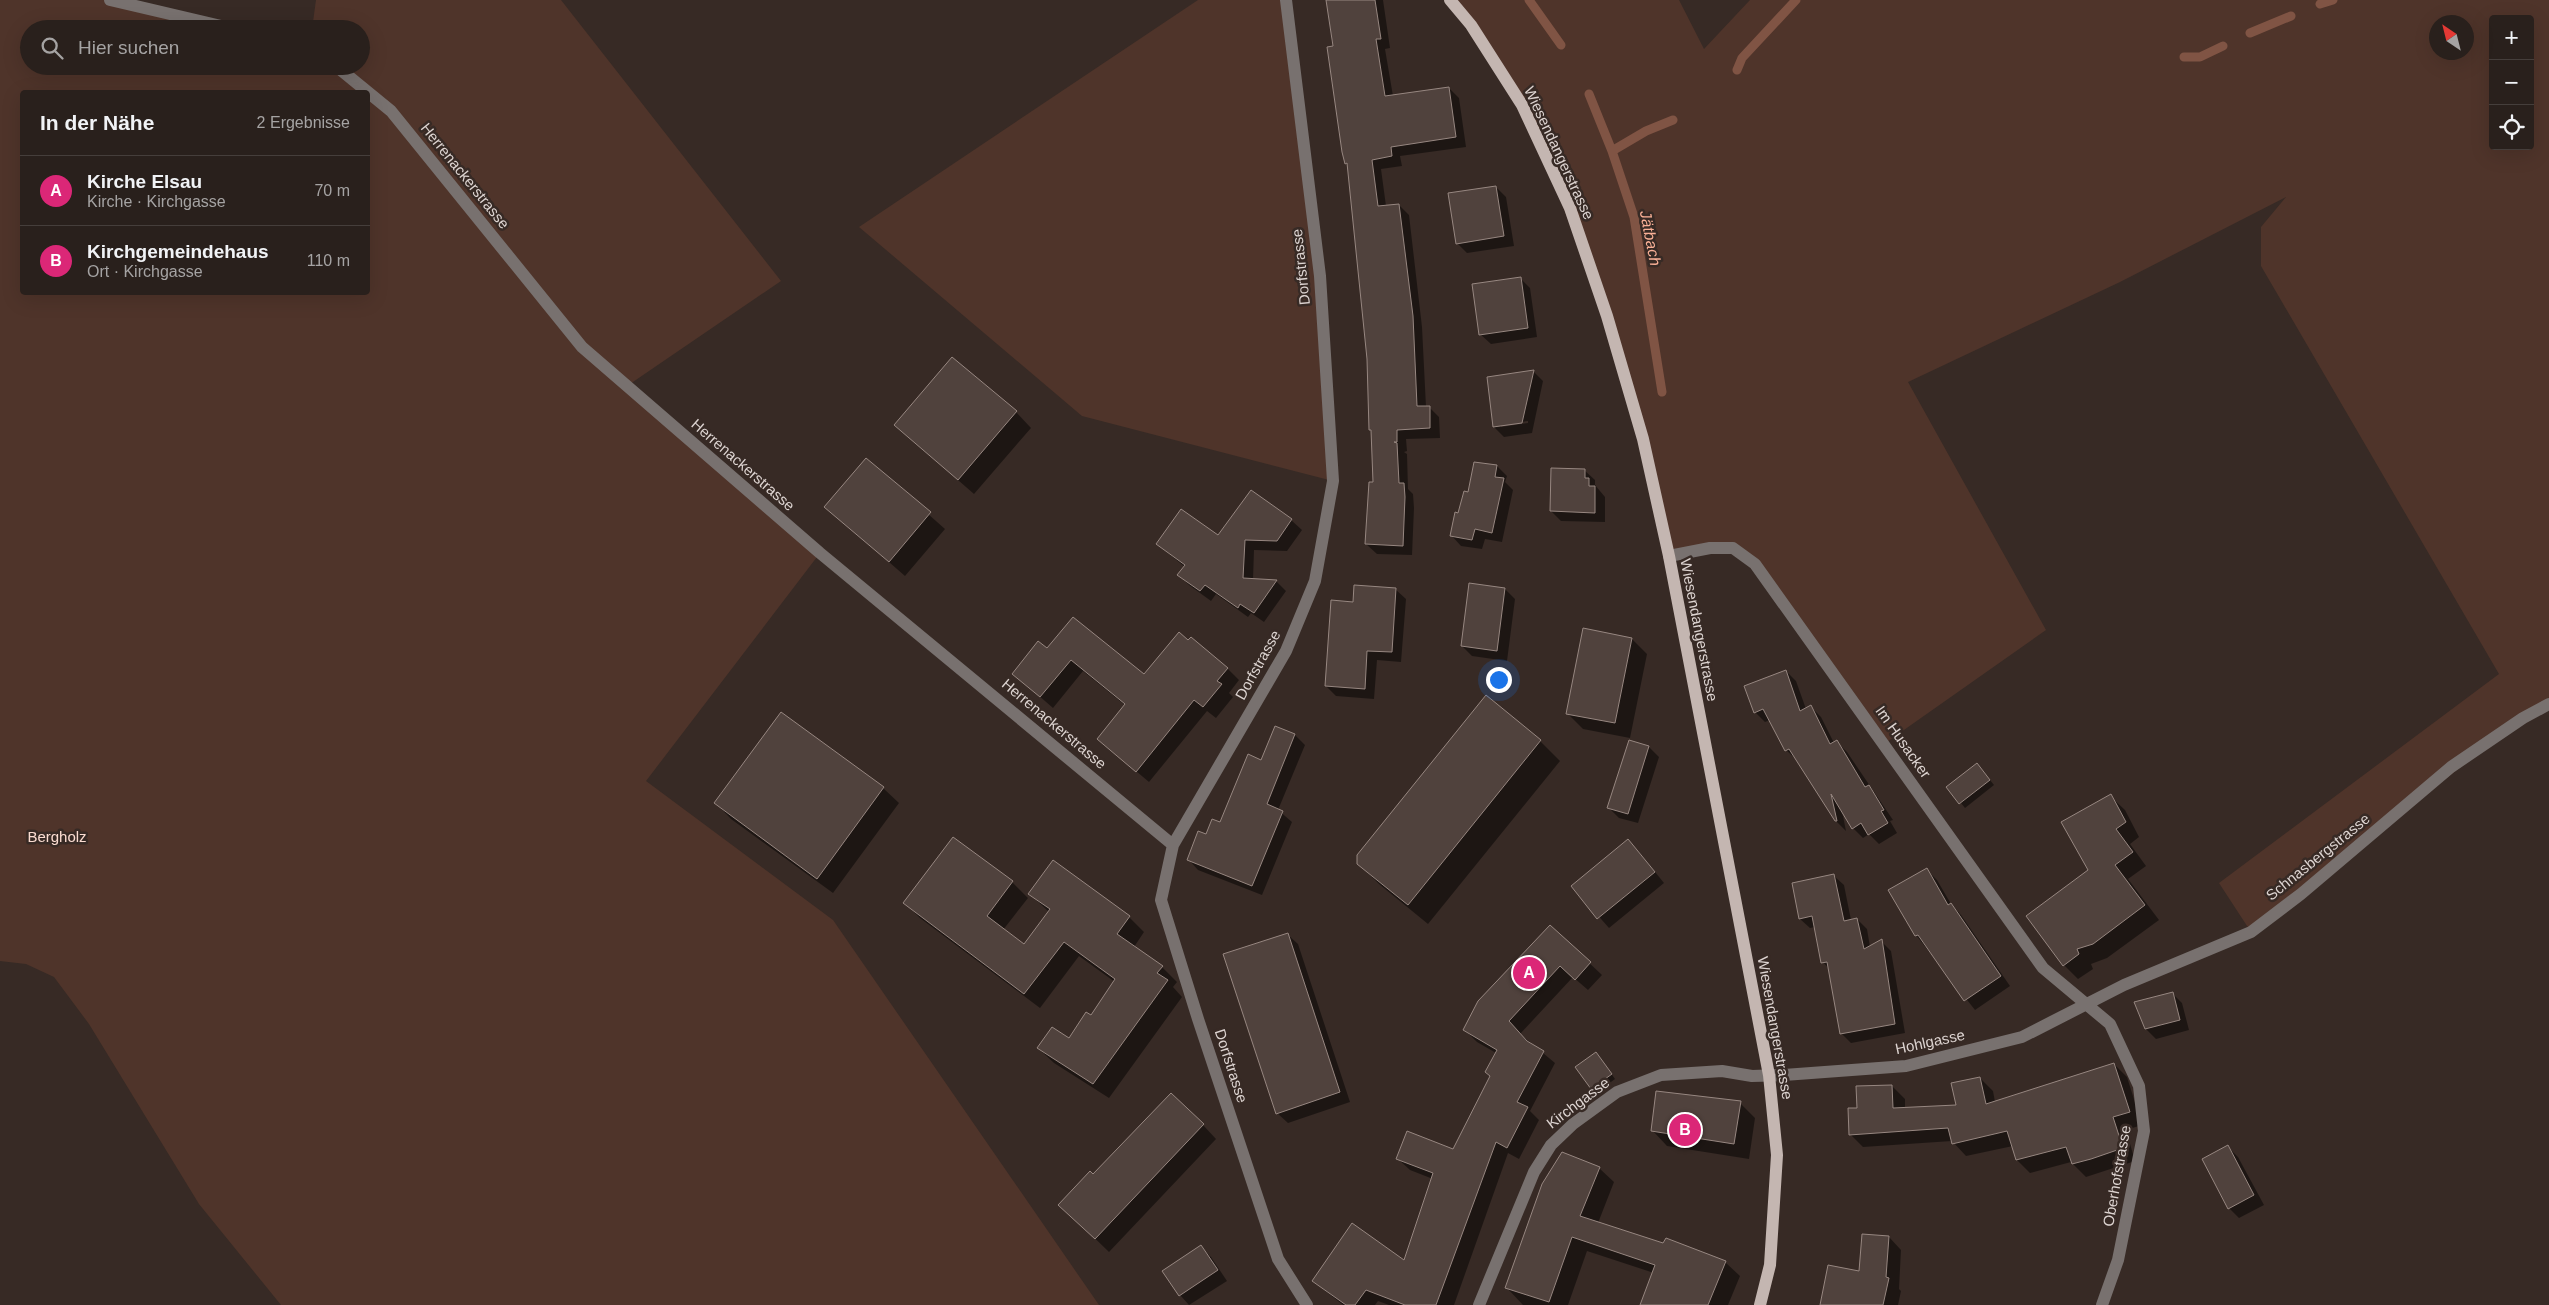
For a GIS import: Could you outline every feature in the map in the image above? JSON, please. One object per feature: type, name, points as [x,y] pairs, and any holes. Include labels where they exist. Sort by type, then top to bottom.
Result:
[{"type":"main road","name":"Wiesendangerstrasse","points":[[1450,0],[1470,25],[1522,105],[1570,208],[1607,316],[1643,439],[1668,556],[1768,1075],[1778,1155],[1770,1265],[1760,1305]]},
{"type":"street","points":[[110,0],[196,20]]},
{"type":"street","name":"Dorfstrasse","points":[[1286,0],[1320,276],[1333,481],[1315,581],[1286,652],[1173,845],[1161,900],[1198,1019],[1278,1258],[1307,1305]]},
{"type":"street","name":"Herrenackerstrasse","points":[[347,75],[365,90]]},
{"type":"street","name":"Herrenackerstrasse","points":[[370,94],[391,111],[582,347],[820,553],[1173,845]]},
{"type":"street","name":"Im Husacker","points":[[1668,556],[1710,548],[1733,548],[1755,564],[2043,968],[2089,1004]]},
{"type":"street","name":"Schnasbergstrasse","points":[[2089,1004],[2124,985],[2251,932],[2301,894],[2451,767],[2523,718],[2549,704]]},
{"type":"street","name":"Hohlgasse","points":[[1768,1075],[1906,1066],[2022,1037],[2089,1004]]},
{"type":"street","name":"Oberhofstrasse","points":[[2089,1004],[2110,1024],[2139,1086],[2144,1131],[2118,1260],[2102,1305]]},
{"type":"street","name":"Kirchgasse","points":[[1479,1305],[1534,1172],[1550,1144],[1573,1124],[1617,1092],[1661,1075],[1722,1071],[1752,1076],[1768,1075]]},
{"type":"green space","name":"Bergholz","points":[[0,0],[118,0],[198,20],[20,20],[20,75],[370,75],[370,20],[313,20],[316,0],[561,0],[781,281],[627,386],[820,553],[646,781],[833,920],[1099,1305],[281,1305],[199,1204],[89,1024],[54,977],[26,964],[0,961]]},
{"type":"green space","points":[[1198,0],[1286,0],[1320,276],[1333,481],[1082,416],[859,227]]},
{"type":"green space","points":[[1450,0],[1679,0],[1704,49],[1750,0],[2549,0],[2549,704],[2523,718],[2251,932],[2219,883],[2499,674],[2261,266],[2261,227],[2286,197],[2120,282],[1908,382],[2046,630],[1884,744],[1790,611],[1733,548],[1669,556],[1607,316],[1522,105]]},
{"type":"building","points":[[1326,0],[1375,0],[1381,39],[1376,39],[1385,96],[1449,87],[1456,137],[1391,147],[1392,156],[1372,160],[1378,206],[1399,204],[1413,316],[1417,406],[1430,406],[1430,428],[1397,430],[1397,442],[1394,442],[1397,443],[1399,483],[1404,483],[1403,546],[1365,544],[1369,482],[1373,482],[1367,359],[1347,163],[1345,164],[1342,152],[1327,47],[1333,46]]},
{"type":"building","points":[[1496,186],[1504,236],[1456,244],[1448,193]]},
{"type":"building","points":[[1521,277],[1528,328],[1479,335],[1472,284]]},
{"type":"building","points":[[952,357],[1017,411],[958,480],[894,425]]},
{"type":"building","points":[[1534,370],[1522,423],[1493,427],[1487,377]]},
{"type":"building","points":[[866,458],[931,512],[889,562],[824,507]]},
{"type":"building","points":[[1474,462],[1497,465],[1495,477],[1504,478],[1492,533],[1475,529],[1472,540],[1450,536],[1455,512],[1458,513],[1464,491],[1468,492]]},
{"type":"building","points":[[1551,468],[1585,469],[1585,478],[1589,478],[1589,486],[1595,486],[1595,513],[1550,511]]},
{"type":"building","points":[[1251,490],[1292,519],[1277,541],[1245,540],[1243,578],[1277,580],[1254,613],[1240,604],[1238,608],[1205,585],[1200,591],[1177,575],[1185,565],[1156,544],[1181,509],[1218,535]]},
{"type":"building","points":[[1469,583],[1505,588],[1497,651],[1461,646]]},
{"type":"building","points":[[1354,585],[1396,588],[1392,652],[1367,651],[1365,689],[1325,686],[1331,600],[1353,602]]},
{"type":"building","points":[[1073,617],[1144,674],[1179,632],[1188,640],[1191,637],[1228,668],[1217,681],[1222,684],[1203,707],[1194,700],[1136,772],[1097,739],[1125,704],[1071,660],[1040,697],[1012,674],[1038,641],[1047,648]]},
{"type":"building","points":[[1583,628],[1632,638],[1615,723],[1566,714]]},
{"type":"building","points":[[1786,670],[1800,711],[1811,705],[1830,744],[1837,740],[1865,787],[1869,785],[1884,810],[1881,811],[1888,823],[1868,835],[1861,823],[1852,829],[1831,794],[1837,821],[1835,821],[1789,749],[1785,751],[1763,709],[1754,713],[1744,686]]},
{"type":"building","points":[[1486,695],[1541,740],[1408,905],[1357,864],[1357,855]]},
{"type":"building","points":[[781,712],[884,787],[817,879],[714,803]]},
{"type":"building","points":[[1275,726],[1295,734],[1267,804],[1283,811],[1252,886],[1187,860],[1198,831],[1206,834],[1212,819],[1220,822],[1248,754],[1261,760]]},
{"type":"building","points":[[1629,740],[1649,746],[1628,814],[1607,808]]},
{"type":"building","points":[[1977,763],[1990,780],[1959,804],[1946,787]]},
{"type":"building","points":[[2111,794],[2126,822],[2116,829],[2133,852],[2115,865],[2145,905],[2093,944],[2077,949],[2079,954],[2063,966],[2026,916],[2088,870],[2061,822]]},
{"type":"building","points":[[953,837],[1013,881],[987,916],[1024,944],[1050,909],[1028,894],[1053,860],[1130,916],[1117,934],[1163,966],[1157,973],[1168,980],[1093,1084],[1037,1048],[1052,1027],[1069,1038],[1086,1012],[1091,1015],[1115,979],[1064,942],[1024,994],[903,903]]},
{"type":"building","points":[[1628,839],[1655,872],[1597,919],[1571,886]]},
{"type":"building","points":[[1927,868],[1948,905],[1951,903],[2001,976],[1964,1001],[1918,935],[1915,936],[1888,890]]},
{"type":"building","points":[[1834,874],[1844,921],[1857,918],[1864,949],[1882,939],[1895,1024],[1840,1034],[1827,962],[1821,963],[1812,916],[1799,919],[1792,883]]},
{"type":"building","points":[[1550,925],[1591,962],[1575,980],[1560,966],[1509,1021],[1527,1041],[1544,1051],[1517,1102],[1528,1107],[1507,1148],[1496,1142],[1436,1305],[1405,1305],[1366,1290],[1355,1305],[1346,1305],[1312,1281],[1352,1223],[1404,1260],[1433,1173],[1396,1159],[1407,1131],[1453,1149],[1490,1076],[1485,1072],[1497,1050],[1463,1030],[1478,1001]]},
{"type":"building","points":[[1288,933],[1340,1092],[1276,1114],[1223,954]]},
{"type":"building","points":[[2173,992],[2180,1020],[2145,1029],[2134,1002]]},
{"type":"building","points":[[1596,1052],[1612,1074],[1591,1089],[1575,1067]]},
{"type":"building","points":[[2114,1063],[2130,1112],[2113,1117],[2123,1148],[2091,1159],[2072,1164],[2066,1147],[2016,1160],[2007,1131],[1952,1144],[1948,1128],[1849,1135],[1848,1108],[1857,1108],[1856,1086],[1892,1085],[1893,1108],[1956,1105],[1951,1083],[1980,1077],[1986,1104]]},
{"type":"building","points":[[1656,1091],[1741,1101],[1734,1144],[1651,1131]]},
{"type":"building","points":[[1171,1093],[1204,1124],[1095,1239],[1058,1205],[1090,1171],[1093,1174]]},
{"type":"building","points":[[2228,1145],[2254,1195],[2228,1209],[2202,1159]]},
{"type":"building","points":[[1562,1152],[1600,1167],[1580,1216],[1663,1243],[1666,1238],[1726,1261],[1708,1305],[1640,1305],[1655,1265],[1572,1237],[1549,1302],[1505,1288],[1542,1184]]},
{"type":"building","points":[[1862,1234],[1889,1236],[1886,1277],[1889,1278],[1883,1305],[1820,1305],[1828,1265],[1859,1271]]},
{"type":"building","points":[[1201,1245],[1218,1270],[1179,1296],[1162,1271]]},
{"type":"waterway","name":"Jätbach","points":[[1529,0],[1561,45]]},
{"type":"waterway","points":[[1737,70],[1742,58],[1796,0]]},
{"type":"waterway","points":[[2320,4],[2333,0]]},
{"type":"waterway","points":[[2250,33],[2291,16]]},
{"type":"waterway","points":[[2184,57],[2200,57],[2223,46]]},
{"type":"waterway","name":"Jätbach","points":[[1589,94],[1612,151],[1634,217],[1662,392]]},
{"type":"waterway","points":[[1612,151],[1646,131],[1673,120]]},
{"type":"place","name":"Kirche Elsau","points":[[1529,973]]},
{"type":"place","name":"Kirchgemeindehaus","points":[[1685,1130]]}]
